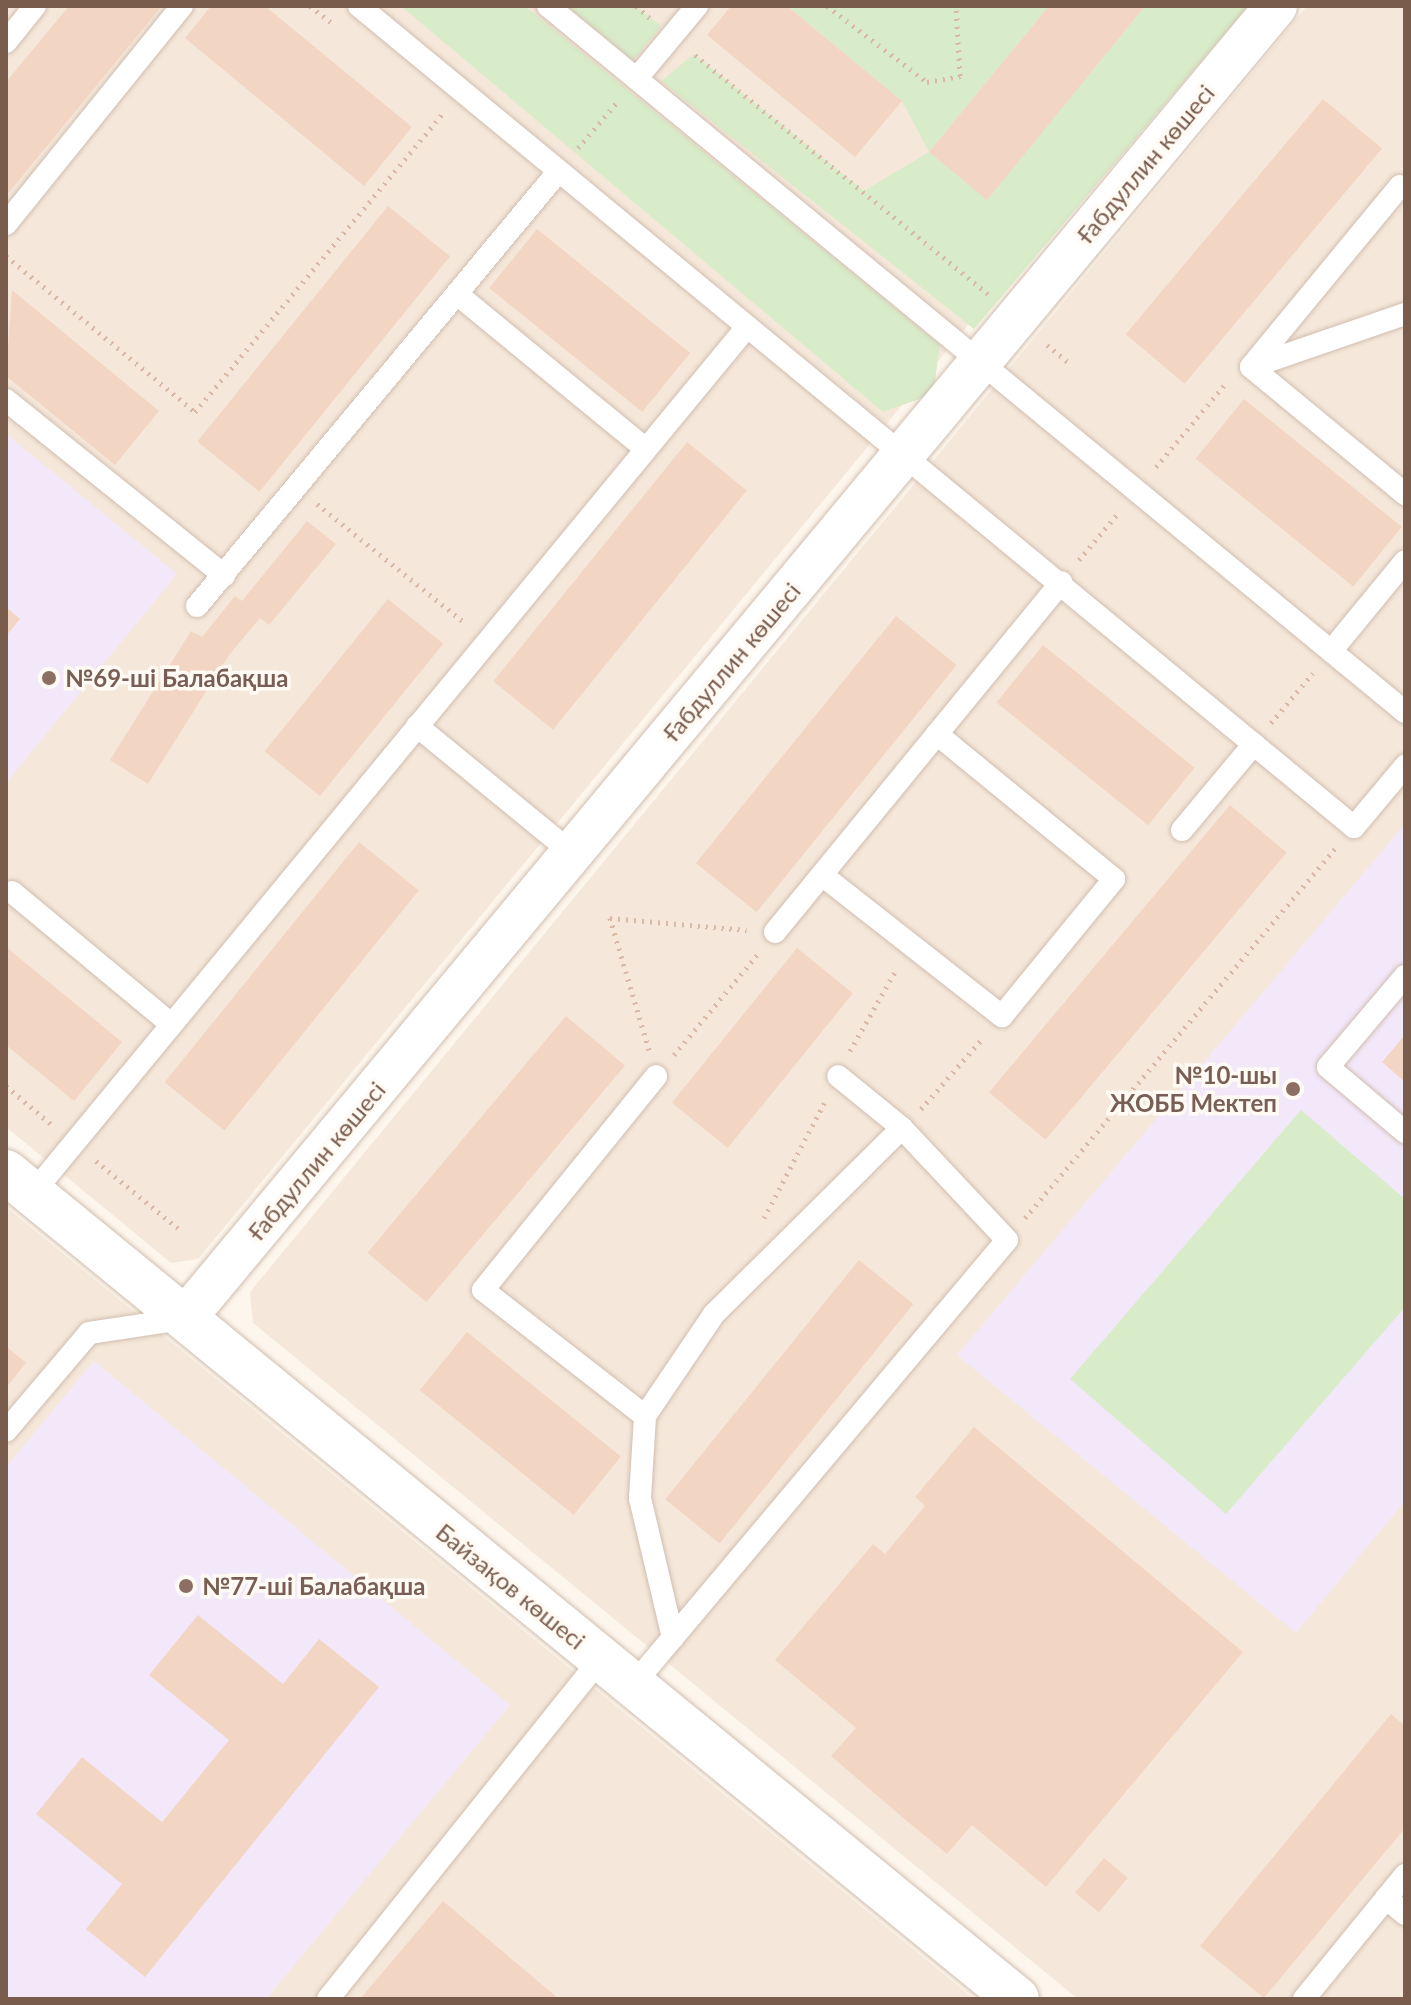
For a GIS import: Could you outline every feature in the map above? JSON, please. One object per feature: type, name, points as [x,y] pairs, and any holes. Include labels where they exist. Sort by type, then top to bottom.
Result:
[{"type":"street","name":"Ғабдуллин көшесі","points":[[185,1318],[1276,6]]},
{"type":"street","name":"Байзақов көшесі","points":[[19,1183],[1017,1999]]},
{"type":"lane","points":[[6,42],[35,6]]},
{"type":"lane","points":[[6,224],[182,6]]},
{"type":"lane","points":[[359,6],[1061,582],[1354,827],[1405,766]]},
{"type":"lane","points":[[548,6],[983,360],[1405,712]]},
{"type":"lane","points":[[637,78],[697,6]]},
{"type":"lane","points":[[197,606],[558,172]]},
{"type":"lane","points":[[1251,367],[1400,186]]},
{"type":"lane","points":[[457,294],[646,449]]},
{"type":"lane","points":[[1251,367],[1405,314]]},
{"type":"lane","points":[[19,1183],[170,1023],[747,327]]},
{"type":"lane","points":[[1251,367],[1405,494]]},
{"type":"lane","points":[[6,400],[224,575]]},
{"type":"lane","points":[[1332,650],[1405,561]]},
{"type":"lane","points":[[775,932],[1061,582]]},
{"type":"lane","points":[[417,726],[572,853]]},
{"type":"lane","points":[[822,875],[1002,1016],[1114,879],[937,734]]},
{"type":"lane","points":[[1182,830],[1254,744]]},
{"type":"lane","points":[[12,892],[170,1023]]},
{"type":"lane","points":[[1405,976],[1328,1067],[1405,1132]]},
{"type":"lane","points":[[645,1416],[483,1290],[656,1076]]},
{"type":"lane","points":[[328,1999],[617,1672],[673,1638],[1007,1240],[902,1128],[838,1076]]},
{"type":"lane","points":[[673,1638],[640,1498],[645,1416],[714,1314],[902,1128]]},
{"type":"lane","points":[[6,1431],[89,1333],[185,1318]]},
{"type":"lane","points":[[1307,1998],[1405,1875]]},
{"type":"lane","points":[[1386,1898],[1405,1914]]},
{"type":"path","points":[[636,6],[1068,362]]},
{"type":"path","points":[[829,7],[927,82],[960,76],[956,6]]},
{"type":"path","points":[[558,172],[637,78]]},
{"type":"path","points":[[6,256],[195,412],[442,114]]},
{"type":"path","points":[[296,488],[487,641]]},
{"type":"path","points":[[1254,744],[1332,650]]},
{"type":"path","points":[[1007,1240],[1354,827]]},
{"type":"path","points":[[656,1076],[610,918],[775,932]]},
{"type":"path","points":[[656,1076],[775,932]]},
{"type":"path","points":[[758,1230],[875,998],[913,947]]},
{"type":"path","points":[[902,1128],[1002,1016]]},
{"type":"shaded area","points":[[6,6],[1231,6],[198,1259],[171,1263],[6,1127]]},
{"type":"shaded area","points":[[1307,6],[1405,6],[1405,1999],[1078,1999],[253,1323],[250,1292]]},
{"type":"shaded area","name":"№69-ші Балабақша","points":[[6,434],[177,574],[6,783]]},
{"type":"shaded area","name":"№10-шы ЖОББ Мектеп","points":[[1405,824],[1405,1501],[1296,1633],[957,1355]]},
{"type":"shaded area","points":[[6,1207],[974,1999],[6,1999]]},
{"type":"shaded area","name":"№77-ші Балабақша","points":[[94,1361],[510,1705],[266,1999],[6,1999],[6,1467]]},
{"type":"green space","points":[[401,6],[525,6],[940,345],[933,394],[883,412]]},
{"type":"green space","points":[[567,6],[636,6],[661,26],[633,61]]},
{"type":"green space","points":[[787,6],[1049,6],[929,152],[902,101]]},
{"type":"green space","points":[[1145,6],[1248,6],[974,329],[661,81],[694,54],[864,191],[929,152],[987,199]]},
{"type":"green space","points":[[1301,1110],[1405,1199],[1405,1307],[1226,1514],[1070,1379]]},
{"type":"building","points":[[69,6],[160,8],[6,196],[6,82]]},
{"type":"building","points":[[211,6],[265,6],[412,127],[364,186],[185,38]]},
{"type":"building","points":[[731,6],[787,6],[902,101],[855,157],[707,35]]},
{"type":"building","points":[[1049,6],[1145,6],[987,200],[929,152]]},
{"type":"building","points":[[1323,99],[1382,148],[1185,384],[1126,334]]},
{"type":"building","points":[[388,206],[450,256],[259,492],[197,441]]},
{"type":"building","points":[[537,229],[690,353],[642,412],[489,288]]},
{"type":"building","points":[[12,290],[159,411],[115,465],[6,376]]},
{"type":"building","points":[[1244,399],[1402,527],[1353,587],[1196,459]]},
{"type":"building","points":[[687,442],[747,490],[553,730],[493,681]]},
{"type":"building","points":[[307,521],[336,544],[269,625],[260,618],[229,655],[148,784],[110,760],[191,631],[202,637],[235,596],[242,601]]},
{"type":"building","points":[[388,599],[443,644],[320,796],[265,751]]},
{"type":"building","points":[[6,607],[20,619],[6,636]]},
{"type":"building","points":[[896,616],[957,665],[756,912],[696,863]]},
{"type":"building","points":[[1043,645],[1195,768],[1148,825],[996,703]]},
{"type":"building","points":[[1230,805],[1287,853],[1046,1140],[989,1092]]},
{"type":"building","points":[[359,842],[419,890],[224,1131],[165,1082]]},
{"type":"building","points":[[6,947],[122,1042],[74,1101],[6,1045]]},
{"type":"building","points":[[797,948],[853,993],[728,1148],[672,1103]]},
{"type":"building","points":[[566,1016],[625,1065],[426,1302],[367,1253]]},
{"type":"building","points":[[1405,1035],[1405,1082],[1382,1062]]},
{"type":"building","points":[[859,1260],[913,1304],[720,1543],[665,1499]]},
{"type":"building","points":[[467,1332],[621,1457],[574,1515],[420,1390]]},
{"type":"building","points":[[6,1346],[26,1363],[6,1388]]},
{"type":"building","points":[[974,1427],[1243,1652],[1046,1887],[972,1825],[947,1854],[908,1822],[831,1756],[856,1728],[775,1660],[873,1544],[885,1554],[925,1506],[915,1497]]},
{"type":"building","points":[[198,1615],[283,1684],[319,1639],[379,1687],[145,1977],[86,1929],[122,1884],[36,1814],[82,1757],[162,1822],[229,1740],[149,1675]]},
{"type":"building","points":[[1391,1714],[1405,1726],[1405,1828],[1264,1998],[1200,1946]]},
{"type":"building","points":[[1104,1858],[1128,1878],[1099,1912],[1075,1892]]},
{"type":"building","points":[[443,1901],[559,1999],[360,1999]]},
{"type":"place","name":"№69-ші Балабақша","points":[[49,678]]},
{"type":"place","name":"№10-шы ЖОББ Мектеп","points":[[1293,1089]]},
{"type":"place","name":"№77-ші Балабақша","points":[[186,1586]]}]
